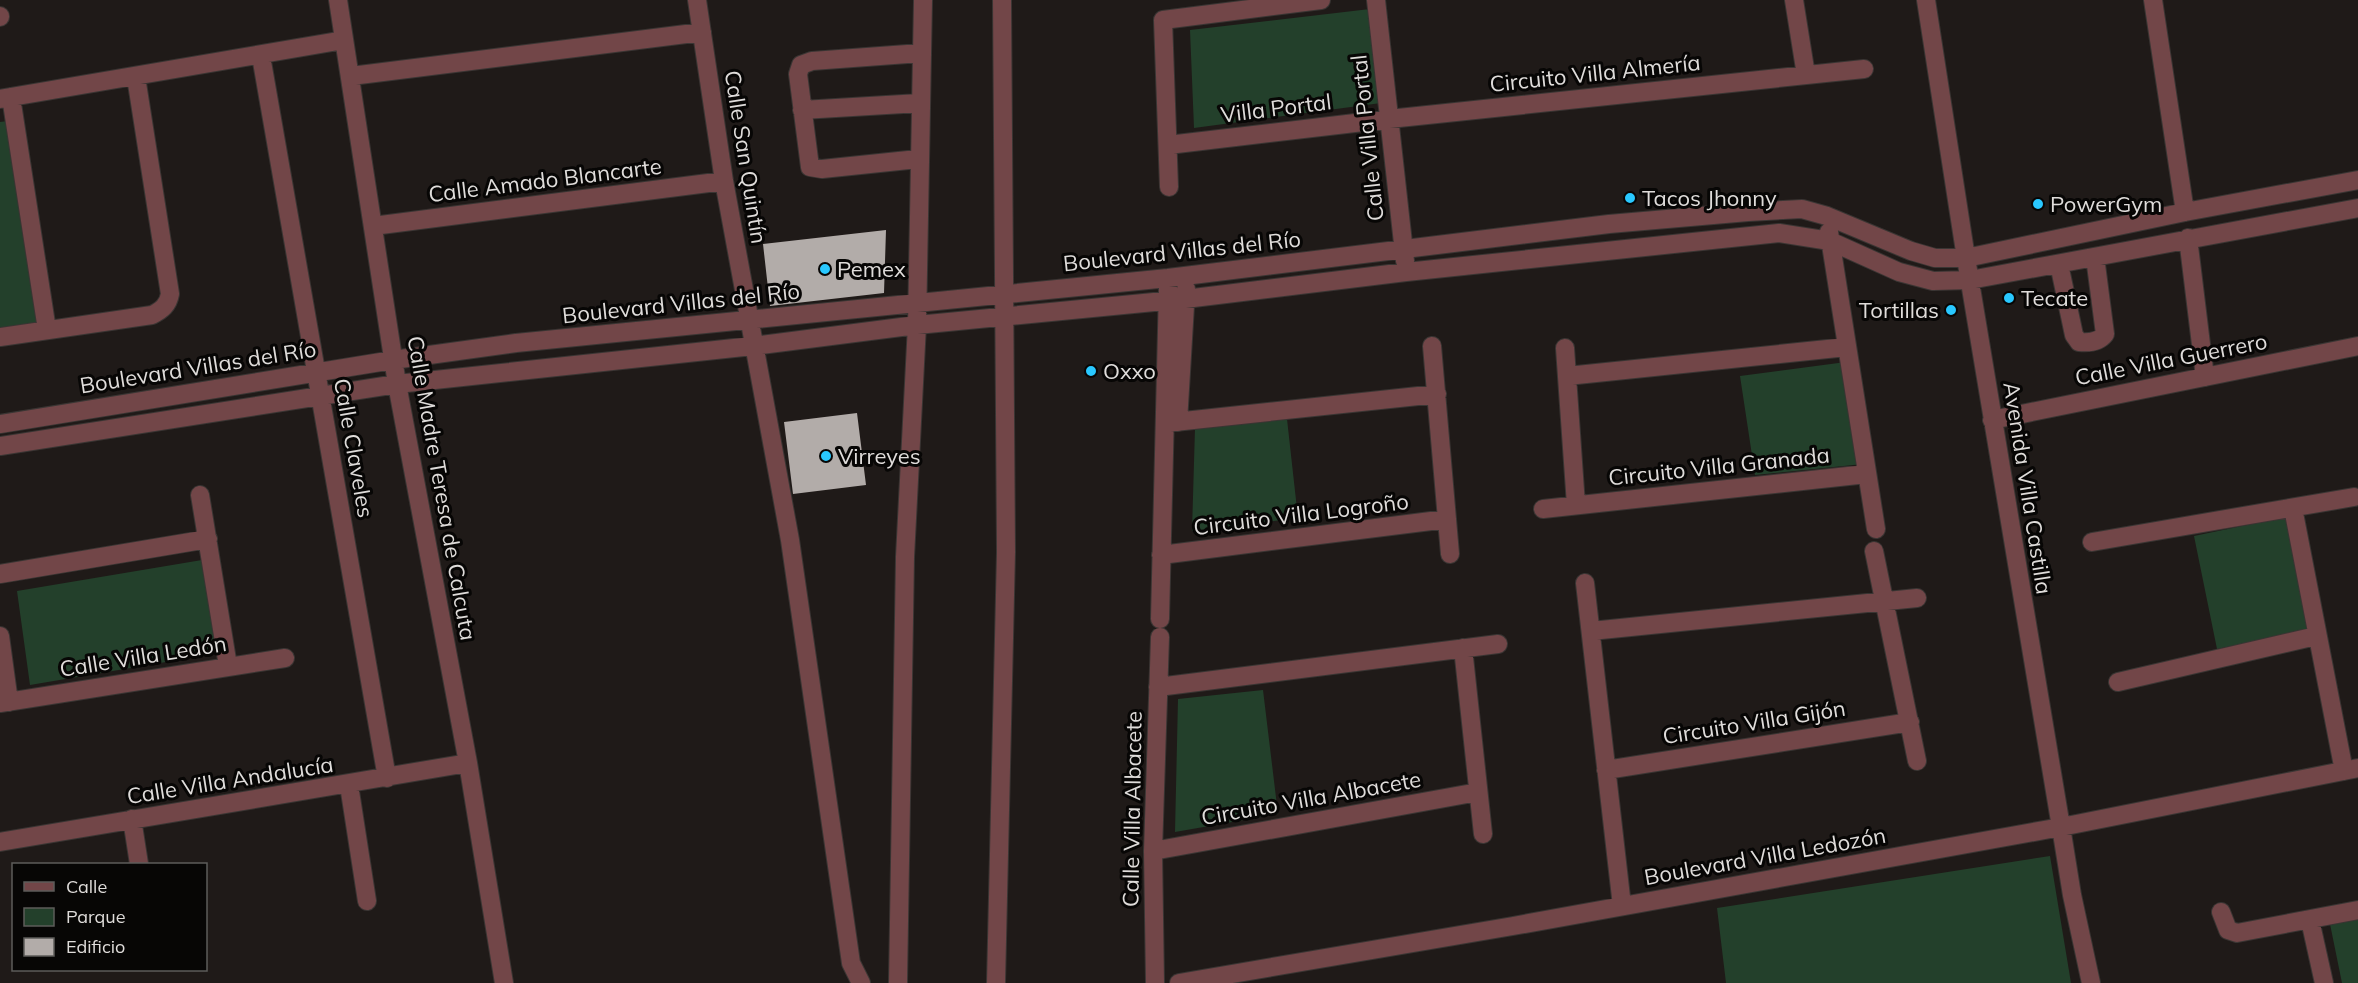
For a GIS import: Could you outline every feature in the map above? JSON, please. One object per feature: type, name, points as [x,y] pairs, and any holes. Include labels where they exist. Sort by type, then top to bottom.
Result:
[{"type":"street","name":"Calle Madre Teresa de Calcuta","points":[[338,0],[397,384],[468,763],[504,983]]},
{"type":"street","name":"Calle San Quintín","points":[[698,0],[724,181],[790,540],[851,963],[861,983]]},
{"type":"street","points":[[898,983],[905,557],[917,325],[918,159],[923,0]]},
{"type":"street","points":[[996,983],[1006,552],[1002,0]]},
{"type":"street","points":[[1169,187],[1163,20],[1321,0]]},
{"type":"street","name":"Calle Villa Portal","points":[[1376,0],[1406,272]]},
{"type":"street","points":[[1794,0],[1806,75]]},
{"type":"street","name":"Avenida Villa Castilla","points":[[1926,0],[1992,420],[2072,895],[2091,983]]},
{"type":"street","points":[[2153,0],[2185,212]]},
{"type":"street","points":[[351,76],[702,32]]},
{"type":"street","points":[[47,330],[6,98],[344,40]]},
{"type":"street","points":[[918,159],[822,169],[810,166],[798,74],[801,65],[812,61],[921,53]]},
{"type":"street","name":"Calle Claveles","points":[[261,56],[387,778]]},
{"type":"street","name":"Circuito Villa Almería","points":[[1389,119],[1864,69]]},
{"type":"street","points":[[0,337],[152,315],[166,305],[170,294],[136,77]]},
{"type":"street","points":[[802,110],[920,103]]},
{"type":"street","name":"Villa Portal","points":[[1168,145],[1389,119]]},
{"type":"street","name":"Boulevard Villas del Río","points":[[0,424],[393,360],[516,343],[749,321],[917,301],[1168,278],[1609,224],[1737,213],[1802,209],[1827,216],[1911,251],[1935,258],[1966,258],[2185,212],[2358,180]]},
{"type":"street","name":"Calle Amado Blancarte","points":[[373,226],[724,181]]},
{"type":"street","name":"Boulevard Villas del Río","points":[[0,446],[397,384],[753,346],[917,325],[1176,300],[1406,272],[1779,233],[1830,241],[1899,272],[1933,281],[1970,280],[2358,208]]},
{"type":"street","name":"Circuito Villa Granada","points":[[1827,216],[1876,529]]},
{"type":"street","points":[[2188,238],[2205,377]]},
{"type":"street","points":[[2060,264],[2074,335],[2079,342],[2088,342],[2102,339],[2105,334],[2095,257]]},
{"type":"street","points":[[1187,275],[1176,300],[1171,422],[1437,394]]},
{"type":"street","points":[[1168,278],[1176,300]]},
{"type":"street","name":"Calle Villa Guerrero","points":[[1992,420],[2358,345]]},
{"type":"street","points":[[1432,346],[1450,554]]},
{"type":"street","points":[[1567,376],[1847,347]]},
{"type":"street","points":[[1565,348],[1576,505]]},
{"type":"street","name":"Calle Villa Albacete","points":[[1155,983],[1153,851],[1161,555],[1171,422]]},
{"type":"street","name":"Circuito Villa Granada","points":[[1543,509],[1867,474]]},
{"type":"street","points":[[200,495],[228,666]]},
{"type":"street","points":[[2092,542],[2354,497]]},
{"type":"street","points":[[2293,508],[2316,636],[2351,770]]},
{"type":"street","name":"Circuito Villa Logroño","points":[[1161,555],[1447,519]]},
{"type":"street","points":[[0,573],[208,540]]},
{"type":"street","points":[[1874,551],[1917,761]]},
{"type":"street","points":[[1585,583],[1622,906]]},
{"type":"street","points":[[1591,631],[1917,598]]},
{"type":"street","points":[[0,636],[5,703]]},
{"type":"street","points":[[2118,682],[2316,636]]},
{"type":"street","points":[[1158,687],[1498,644]]},
{"type":"street","points":[[1463,648],[1483,834]]},
{"type":"street","name":"Calle Villa Ledón","points":[[5,703],[285,658]]},
{"type":"street","name":"Circuito Villa Gijón","points":[[1606,770],[1910,722]]},
{"type":"street","name":"Calle Villa Andalucía","points":[[0,842],[349,785],[468,763]]},
{"type":"street","name":"Boulevard Villa Ledozón","points":[[1179,983],[1275,975],[1622,906],[2061,827],[2351,770]]},
{"type":"street","points":[[349,785],[367,901]]},
{"type":"street","name":"Circuito Villa Albacete","points":[[1153,851],[1478,792]]},
{"type":"street","points":[[132,819],[139,863]]},
{"type":"street","points":[[2221,912],[2228,930],[2237,933],[2358,910]]},
{"type":"street","points":[[2310,920],[2324,983]]},
{"type":"green space","points":[[1370,9],[1381,103],[1194,128],[1190,30]]},
{"type":"green space","points":[[8,121],[40,329],[0,335],[0,122]]},
{"type":"green space","points":[[1846,362],[1863,464],[1755,475],[1740,376]]},
{"type":"green space","points":[[1287,419],[1298,518],[1192,531],[1195,428]]},
{"type":"green space","points":[[2291,516],[2314,629],[2217,649],[2194,536]]},
{"type":"green space","points":[[202,560],[219,653],[30,685],[17,591]]},
{"type":"green space","points":[[1263,690],[1278,814],[1175,832],[1178,699]]},
{"type":"green space","points":[[2050,856],[2071,983],[1726,983],[1717,908]]},
{"type":"green space","points":[[2358,918],[2358,983],[2342,983],[2330,924]]},
{"type":"building","name":"Pemex","points":[[886,230],[884,293],[770,306],[763,244]]},
{"type":"building","points":[[857,413],[866,485],[793,494],[784,422]]},
{"type":"place","name":"Tacos Jhonny","points":[[1630,198]]},
{"type":"place","name":"PowerGym","points":[[2038,204]]},
{"type":"place","name":"Pemex","points":[[825,269]]},
{"type":"place","name":"Tecate","points":[[2009,298]]},
{"type":"place","name":"Tortillas","points":[[1951,310]]},
{"type":"place","name":"Oxxo","points":[[1091,371]]},
{"type":"place","name":"Virreyes","points":[[826,456]]}]
